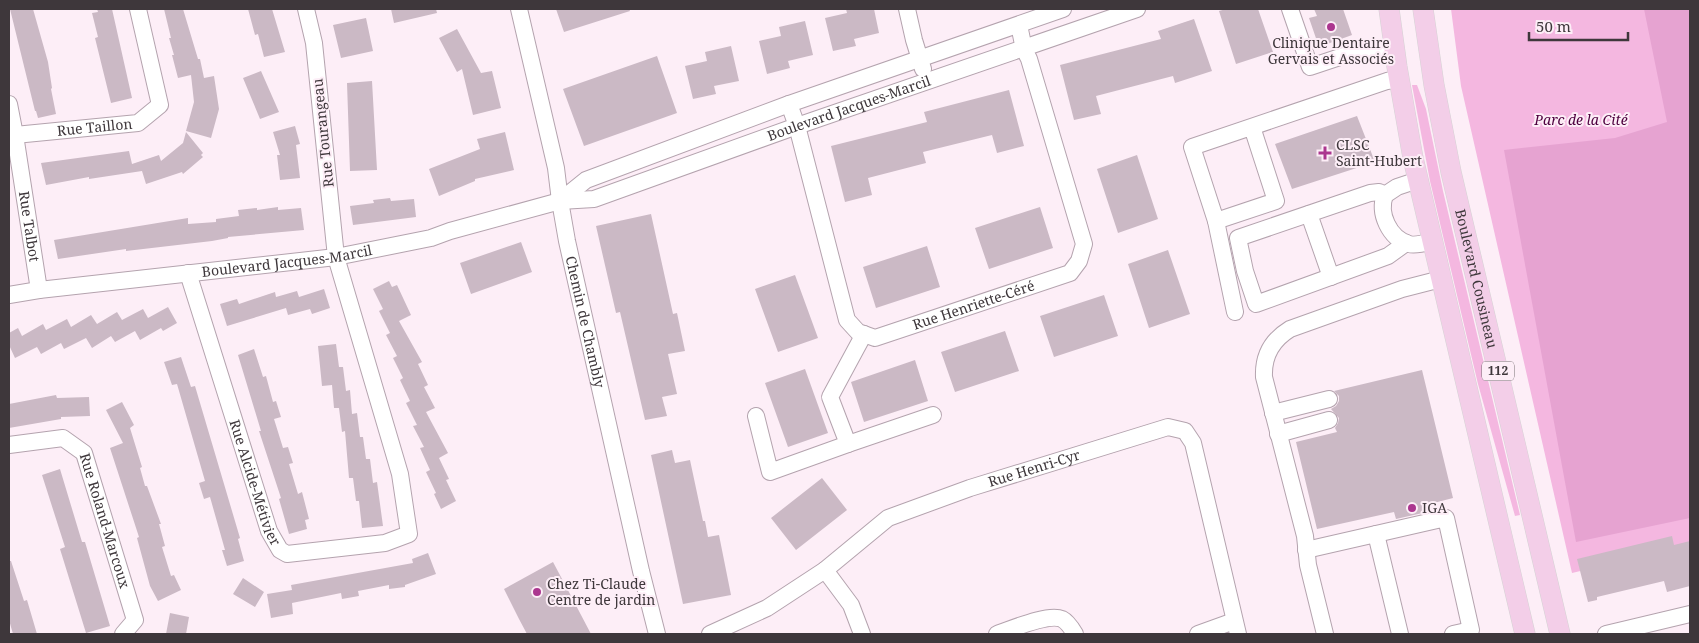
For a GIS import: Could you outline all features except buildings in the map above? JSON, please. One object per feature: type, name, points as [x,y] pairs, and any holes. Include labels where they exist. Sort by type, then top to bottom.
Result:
[{"type":"main road","name":"112","points":[[1389,9],[1399,79],[1418,180],[1525,634]]},
{"type":"main road","name":"Boulevard Cousineau","points":[[1423,9],[1434,85],[1451,172],[1560,634]]},
{"type":"street","name":"Rue Taillon","points":[[15,135],[138,123],[160,105],[138,9]]},
{"type":"street","name":"Rue Tourangeau","points":[[306,9],[314,43],[336,258]]},
{"type":"street","name":"Chemin de Chambly","points":[[519,9],[556,168],[567,242],[657,634]]},
{"type":"street","points":[[907,9],[919,59],[927,82]]},
{"type":"street","name":"Boulevard Jacques-Marcil","points":[[560,201],[586,180],[790,104],[1063,9]]},
{"type":"street","name":"Boulevard Jacques-Marcil","points":[[9,295],[188,273],[336,258],[431,238],[560,201],[594,199],[797,126],[1137,9]]},
{"type":"street","points":[[1290,9],[1310,67],[1362,50],[1394,48]]},
{"type":"street","name":"Rue Henriette-Céré","points":[[864,334],[875,338],[1070,273],[1079,260],[1084,244],[1018,25]]},
{"type":"street","points":[[1235,312],[1216,221],[1192,148],[1399,79]]},
{"type":"street","name":"Rue Talbot","points":[[9,104],[39,290]]},
{"type":"street","points":[[790,104],[847,320],[858,332],[864,334],[830,397],[848,444]]},
{"type":"street","points":[[1216,221],[1276,201],[1252,127]]},
{"type":"street","points":[[1418,180],[1397,187],[1385,195],[1382,207],[1386,223],[1395,235],[1406,243],[1415,245],[1432,241]]},
{"type":"street","points":[[1385,195],[1379,192],[1370,193],[1238,238],[1241,255],[1256,304],[1388,256],[1406,243]]},
{"type":"street","points":[[1309,214],[1331,277]]},
{"type":"street","points":[[1224,260],[1241,255]]},
{"type":"street","name":"Rue Alcide-Métivier","points":[[188,273],[269,531],[280,550],[287,554],[385,542],[409,534],[400,474],[336,258]]},
{"type":"street","points":[[1325,634],[1308,565],[1305,536],[1264,377],[1264,366],[1269,349],[1280,336],[1295,327],[1384,295],[1441,279]]},
{"type":"street","points":[[1231,293],[1250,287]]},
{"type":"street","points":[[1273,413],[1329,399]]},
{"type":"street","points":[[756,416],[770,472],[933,415]]},
{"type":"street","points":[[1278,434],[1329,420]]},
{"type":"street","name":"Rue Henri-Cyr","points":[[710,634],[767,608],[825,570],[888,518],[970,488],[1168,426],[1185,431],[1193,443],[1236,628]]},
{"type":"street","name":"Rue Roland-Marcoux","points":[[9,445],[63,438],[84,453],[135,620],[123,634]]},
{"type":"street","points":[[1306,550],[1446,518],[1471,630],[1453,634]]},
{"type":"street","points":[[1376,534],[1400,634]]},
{"type":"street","points":[[825,570],[851,605],[862,634]]},
{"type":"street","points":[[1606,634],[1690,614]]},
{"type":"street","points":[[997,634],[1049,618],[1062,620],[1071,626],[1075,634]]},
{"type":"street","points":[[1198,634],[1236,628]]},
{"type":"green space","name":"Parc de la Cité","points":[[1451,9],[1690,9],[1690,545],[1572,573],[1461,86]]},
{"type":"green space","points":[[1412,85],[1417,85],[1426,109],[1443,191],[1520,515],[1515,516],[1478,384],[1430,181]]},
{"type":"shaded area","name":"Parc de la Cité","points":[[1644,9],[1690,9],[1690,518],[1576,542],[1504,150],[1615,138],[1667,122]]},
{"type":"place","name":"Clinique Dentaire Gervais et Associés","points":[[1331,27]]},
{"type":"place","name":"CLSC Saint-Hubert","points":[[1325,153]]},
{"type":"place","name":"IGA","points":[[1412,508]]},
{"type":"place","name":"Chez Ti-Claude Centre de jardin","points":[[537,592]]}]
